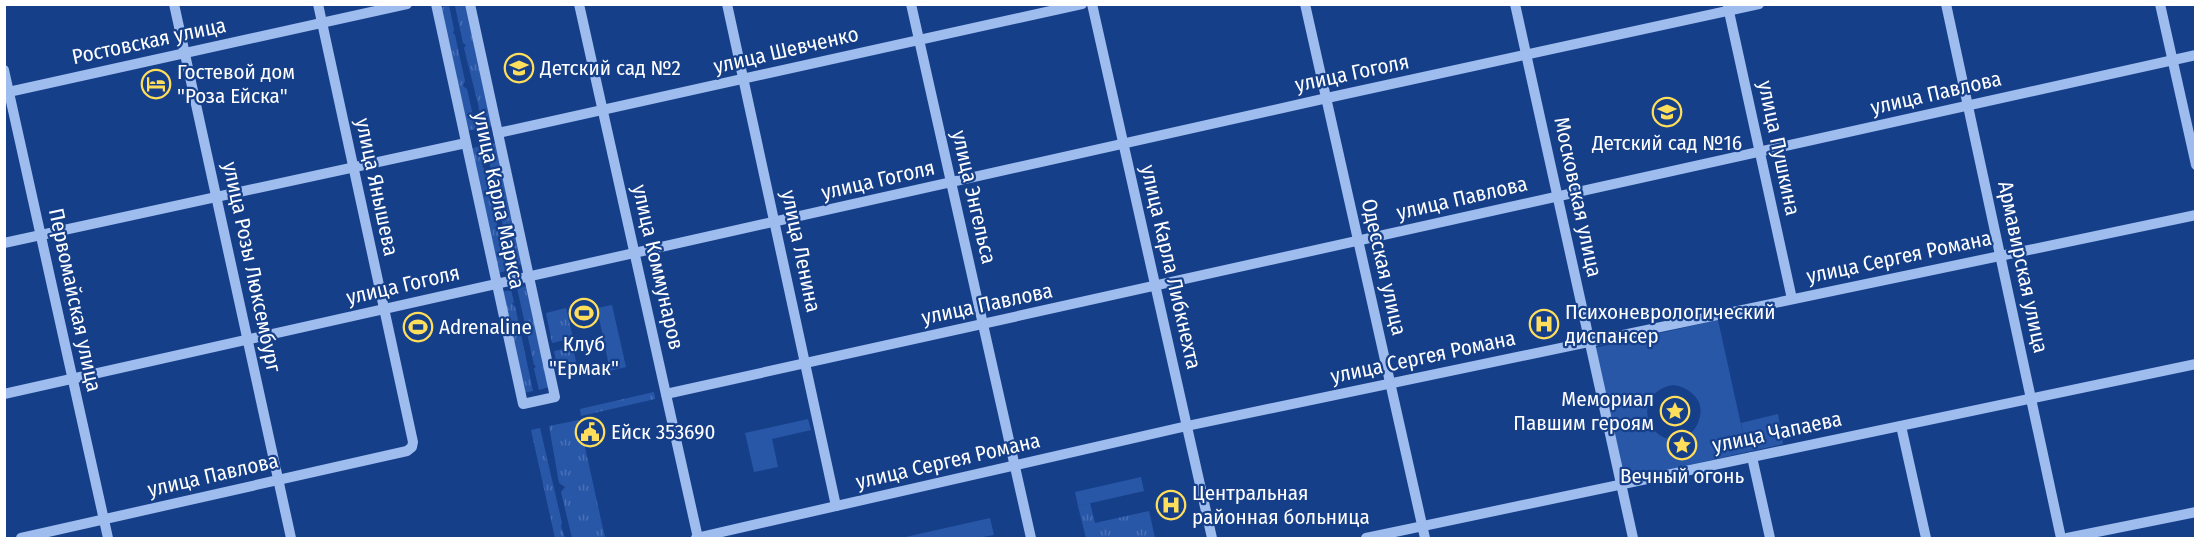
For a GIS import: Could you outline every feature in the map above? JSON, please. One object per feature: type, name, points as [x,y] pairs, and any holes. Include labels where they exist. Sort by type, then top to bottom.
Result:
[{"type":"street","name":"улица Розы Люксембург","points":[[174,4],[291,538]]},
{"type":"street","name":"улица Янышева","points":[[318,4],[413,442],[412,447]]},
{"type":"street","name":"Ростовская улица","points":[[7,93],[407,4]]},
{"type":"street","name":"улица Карла Маркса","points":[[436,4],[523,404],[555,397],[470,4]]},
{"type":"street","name":"улица Коммунаров","points":[[579,4],[697,538]]},
{"type":"street","name":"улица Ленина","points":[[727,4],[836,506]]},
{"type":"street","name":"улица Энгельса","points":[[911,4],[1031,538]]},
{"type":"street","name":"улица Шевченко","points":[[498,133],[1082,4]]},
{"type":"street","name":"улица Карла Либкнехта","points":[[1092,4],[1212,538]]},
{"type":"street","name":"Одесская улица","points":[[1305,4],[1425,538]]},
{"type":"street","name":"Московская улица","points":[[1515,4],[1633,538]]},
{"type":"street","name":"улица Гоголя","points":[[4,393],[1327,98],[1527,56],[1728,8],[1760,4]]},
{"type":"street","name":"Армавирская улица","points":[[1946,4],[2061,538]]},
{"type":"street","points":[[2160,4],[2196,165]]},
{"type":"street","name":"улица Пушкина","points":[[1728,8],[1792,299]]},
{"type":"street","name":"улица Павлова","points":[[666,394],[2196,55]]},
{"type":"street","name":"Первомайская улица","points":[[4,70],[7,93],[41,234],[108,538]]},
{"type":"street","points":[[4,243],[466,142]]},
{"type":"street","name":"улица Сергея Романа","points":[[697,538],[1187,426],[2196,215]]},
{"type":"street","name":"улица Чапаева","points":[[1366,538],[2196,364]]},
{"type":"street","points":[[1901,426],[1926,538]]},
{"type":"street","name":"улица Павлова","points":[[21,538],[407,451],[412,447]]},
{"type":"street","points":[[1752,457],[1770,538]]},
{"type":"street","points":[[2067,538],[2196,512]]},
{"type":"green space","points":[[449,5],[453,33],[465,81],[463,86],[467,89],[476,129],[466,131],[439,8]]},
{"type":"green space","points":[[465,5],[492,126],[482,128],[464,48],[466,45],[463,43],[455,6]]},
{"type":"green space","points":[[496,143],[522,264],[512,266],[509,252],[511,250],[508,248],[495,190],[498,185],[493,181],[486,145]]},
{"type":"green space","points":[[480,146],[484,164],[482,167],[497,225],[495,228],[498,230],[507,271],[497,273],[470,149]]},
{"type":"green space","points":[[527,286],[549,387],[539,390],[534,369],[536,366],[527,333],[529,327],[525,324],[517,288]]},
{"type":"green space","points":[[511,290],[514,302],[512,304],[515,306],[533,391],[523,393],[501,292]]},
{"type":"green space","points":[[612,305],[626,367],[610,371],[597,308]]},
{"type":"green space","points":[[566,308],[573,338],[552,343],[546,313]]},
{"type":"green space","points":[[1718,320],[1747,452],[1623,480],[1594,348]],"holes":[[[1673,385],[1695,396],[1701,413],[1697,426],[1691,432],[1684,437],[1672,439],[1661,436],[1653,429],[1648,419],[1647,409],[1651,398],[1659,390]]]},
{"type":"green space","points":[[573,347],[576,362],[557,366],[554,351]]},
{"type":"green space","points":[[654,392],[655,399],[581,416],[580,409]]},
{"type":"green space","points":[[1778,414],[1783,444],[1747,452],[1741,423]]},
{"type":"green space","points":[[808,419],[811,430],[772,439],[778,467],[754,472],[745,433]]},
{"type":"green space","points":[[579,420],[605,538],[572,538],[561,492],[565,487],[559,483],[549,426]]},
{"type":"green space","points":[[540,428],[565,538],[555,538],[531,430]]},
{"type":"green space","points":[[1141,477],[1144,491],[1078,506],[1075,492]]},
{"type":"green space","points":[[1090,503],[1095,523],[1149,511],[1155,538],[1086,538],[1078,506]]},
{"type":"green space","points":[[990,518],[994,535],[977,538],[901,538]]},
{"type":"place","name":"Детский сад №2","points":[[519,68]]},
{"type":"place","name":"Гостевой дом \"Роза Ейска\"","points":[[156,84]]},
{"type":"place","name":"Детский сад №16","points":[[1667,112]]},
{"type":"place","name":"Клуб \"Ермак\"","points":[[584,313]]},
{"type":"place","name":"Психоневрологический диспансер","points":[[1544,324]]},
{"type":"place","name":"Аdrenaline","points":[[418,327]]},
{"type":"place","name":"Мемориал Павшим героям","points":[[1675,411]]},
{"type":"place","name":"Ейск 353690","points":[[590,432]]},
{"type":"place","name":"Вечный огонь","points":[[1682,445]]},
{"type":"place","name":"Центральная районная больница","points":[[1171,505]]}]
